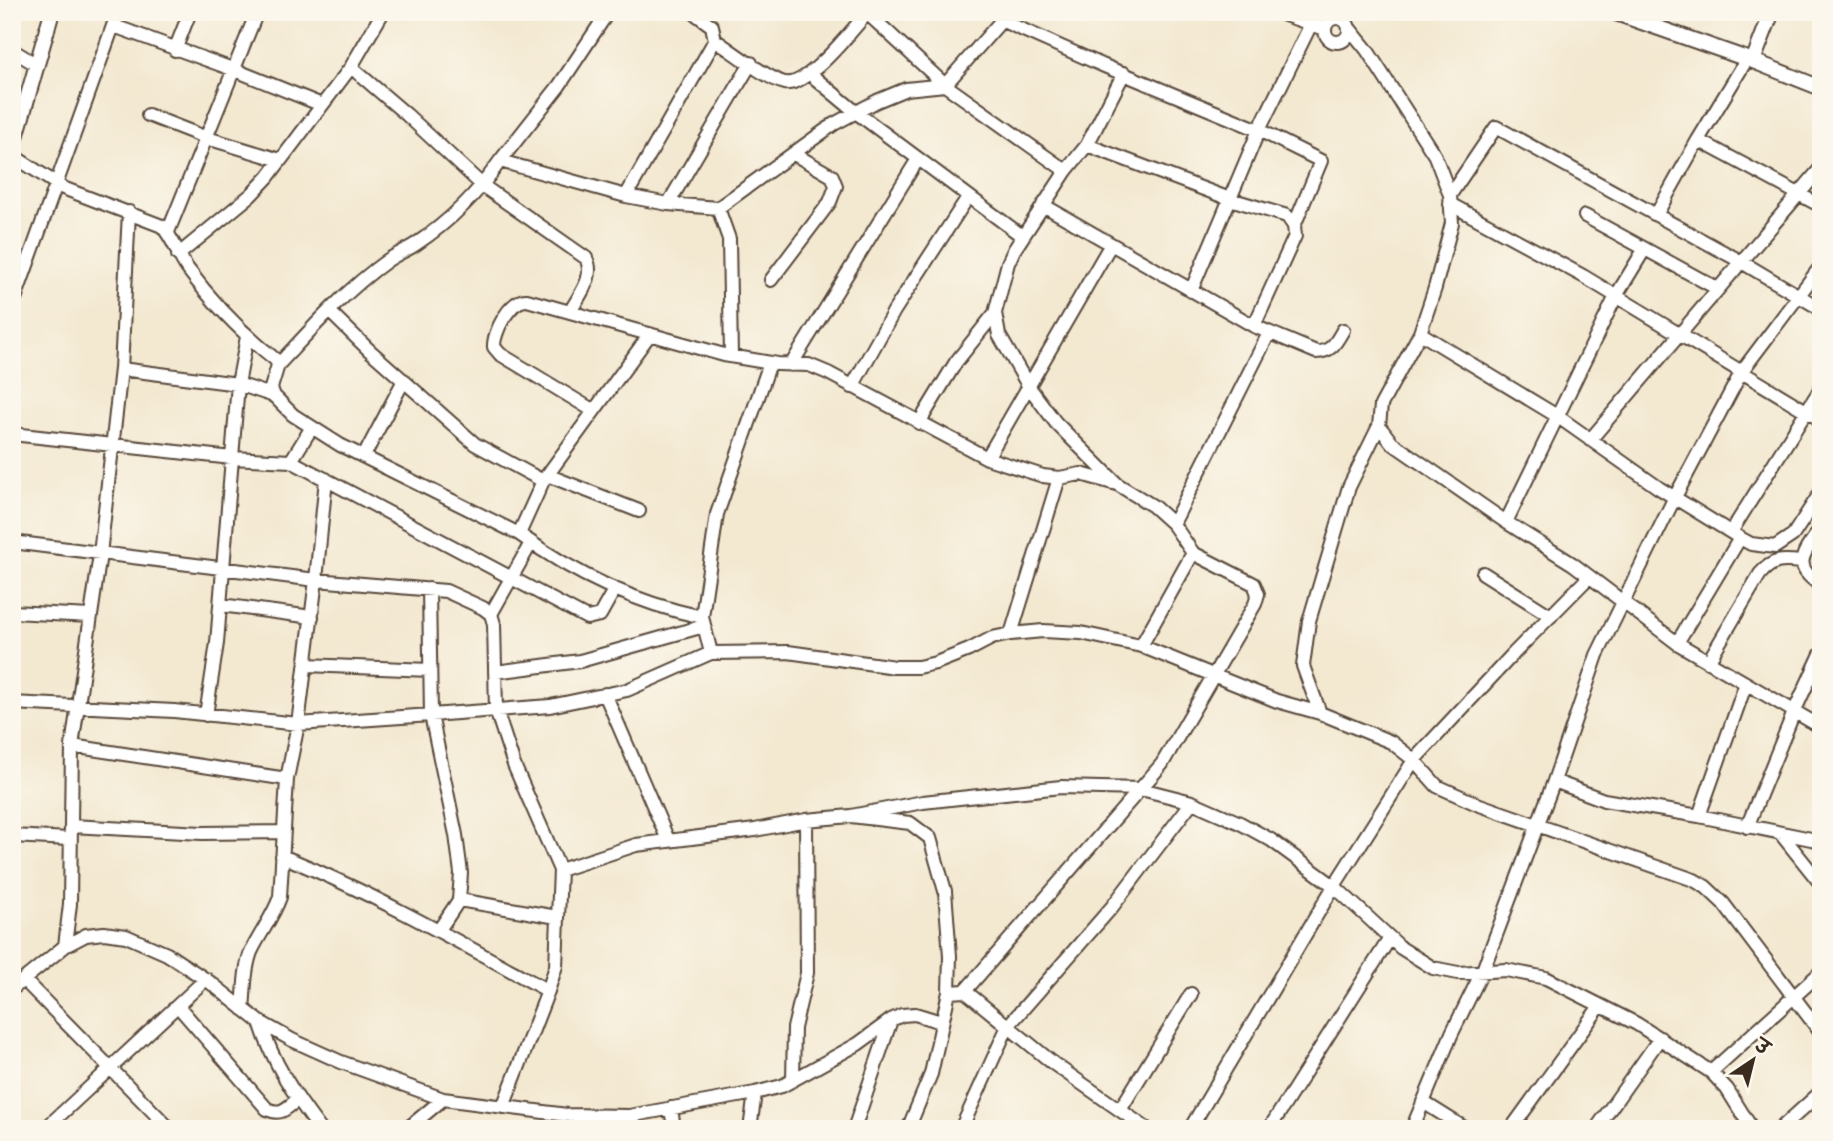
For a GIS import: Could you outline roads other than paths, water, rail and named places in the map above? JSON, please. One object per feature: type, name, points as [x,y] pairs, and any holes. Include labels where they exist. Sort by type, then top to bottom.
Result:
[{"type":"street","points":[[52,12],[12,153],[56,184],[162,226],[168,232],[178,255],[198,282],[247,337],[276,360],[278,365]]},
{"type":"street","points":[[12,307],[118,12]]},
{"type":"street","points":[[175,50],[190,12]]},
{"type":"street","points":[[168,232],[257,12]]},
{"type":"street","points":[[178,255],[251,195],[351,67],[383,12]]},
{"type":"street","points":[[608,12],[559,86],[483,186],[437,228],[388,260],[329,311],[278,365],[271,388],[274,396],[293,415],[340,445],[519,534],[547,554],[614,590],[703,621]]},
{"type":"street","points":[[626,196],[715,40],[712,26],[693,12]]},
{"type":"street","points":[[1276,12],[1325,29]]},
{"type":"street","points":[[1613,12],[1631,15],[1821,88]]},
{"type":"street","points":[[1656,215],[1698,140],[1750,60],[1772,12]]},
{"type":"street","points":[[715,40],[775,79],[787,83],[796,82],[810,74],[867,13],[945,85],[1066,171]]},
{"type":"street","points":[[1320,713],[1303,666],[1309,621],[1349,487],[1379,426],[1381,405],[1420,332],[1452,223],[1450,200],[1435,156],[1367,50],[1344,19],[1337,15],[1327,22],[1325,29],[1327,37],[1337,42],[1345,40],[1350,29]]},
{"type":"street","points":[[500,161],[626,196],[668,204],[718,208],[834,124],[906,89],[945,85],[1006,16],[1124,73],[1259,130],[1321,161],[1294,226],[1295,236],[1255,326]]},
{"type":"street","points":[[1191,291],[1259,130],[1311,24]]},
{"type":"street","points":[[114,26],[322,105]]},
{"type":"street","points":[[12,50],[37,65]]},
{"type":"street","points":[[668,204],[751,64]]},
{"type":"street","points":[[351,67],[483,186],[586,258],[590,265],[590,275],[570,312]]},
{"type":"street","points":[[919,423],[956,362],[995,313],[1008,263],[1021,236],[1087,145],[1124,73]]},
{"type":"street","points":[[810,74],[857,113],[1021,236]]},
{"type":"street","points":[[148,115],[207,138],[280,160]]},
{"type":"street","points":[[1450,200],[1496,127],[1740,261],[1821,309]]},
{"type":"street","points":[[1698,140],[1821,206]]},
{"type":"street","points":[[1087,145],[1230,199],[1287,216],[1294,226]]},
{"type":"street","points":[[771,280],[830,202],[836,186],[832,176],[794,154]]},
{"type":"street","points":[[791,365],[918,159]]},
{"type":"street","points":[[1590,440],[1821,168]]},
{"type":"street","points":[[852,387],[894,311],[968,197]]},
{"type":"street","points":[[1450,200],[1682,334],[1821,420]]},
{"type":"street","points":[[1043,205],[1269,333],[1317,352],[1324,352],[1335,344],[1343,330]]},
{"type":"street","points":[[718,208],[729,239],[731,356]]},
{"type":"street","points":[[65,946],[70,904],[72,746],[113,445],[121,369],[129,212]]},
{"type":"street","points":[[1585,216],[1718,289]]},
{"type":"street","points":[[987,458],[1111,244]]},
{"type":"street","points":[[1506,522],[1616,296],[1644,250]]},
{"type":"street","points":[[1412,1129],[1452,1033],[1483,970],[1555,781],[1597,655],[1675,497],[1742,371],[1821,266]]},
{"type":"street","points":[[594,411],[500,354],[494,347],[495,331],[516,303],[521,300],[570,312],[731,356],[770,363],[809,365],[987,458],[1043,476],[1059,478],[1081,474],[1117,484]]},
{"type":"street","points":[[329,311],[475,444],[545,478],[639,511]]},
{"type":"street","points":[[965,991],[1162,764],[1215,676],[1258,594],[1254,584],[1243,577],[1193,553],[1173,524],[1153,506],[1117,484],[1056,423],[1029,387],[999,335],[995,313]]},
{"type":"street","points":[[1420,332],[1557,415],[1675,497],[1751,544],[1775,547],[1793,535],[1821,492]]},
{"type":"street","points":[[1173,524],[1269,333]]},
{"type":"street","points":[[519,534],[545,478],[650,334]]},
{"type":"street","points":[[206,715],[221,605],[238,384],[247,337]]},
{"type":"street","points":[[712,653],[703,621],[717,514],[770,363]]},
{"type":"street","points":[[121,369],[238,384],[274,396]]},
{"type":"street","points":[[364,456],[404,380]]},
{"type":"street","points":[[1677,643],[1735,535],[1821,388]]},
{"type":"street","points":[[1379,426],[1392,443],[1589,577],[1677,643],[1821,727]]},
{"type":"street","points":[[291,461],[312,427]]},
{"type":"street","points":[[12,434],[232,458],[291,461],[587,618],[600,615],[614,590]]},
{"type":"street","points":[[1011,634],[1059,478]]},
{"type":"street","points":[[243,1009],[246,967],[280,897],[287,779],[306,665],[326,480]]},
{"type":"street","points":[[1821,528],[1803,554],[1801,562],[1804,571],[1821,585]]},
{"type":"street","points":[[12,541],[316,580],[446,591],[491,614],[494,624],[496,710],[514,765],[560,870],[556,966],[503,1107]]},
{"type":"street","points":[[491,614],[531,542]]},
{"type":"street","points":[[1141,646],[1193,553]]},
{"type":"street","points":[[1708,662],[1768,565],[1778,560],[1801,562]]},
{"type":"street","points":[[1482,573],[1551,616]]},
{"type":"street","points":[[1189,1129],[1334,886],[1414,760],[1589,577]]},
{"type":"street","points":[[429,589],[431,715],[456,835],[460,873],[458,900],[439,930]]},
{"type":"street","points":[[221,605],[312,618]]},
{"type":"street","points":[[12,612],[90,616]]},
{"type":"street","points":[[495,672],[580,661],[703,621]]},
{"type":"street","points":[[12,703],[174,710],[298,724],[550,706],[627,690],[712,653],[788,652],[895,667],[918,667],[936,663],[992,638],[1011,634],[1043,631],[1080,633],[1141,646],[1277,701],[1320,713],[1391,742],[1414,760],[1437,786],[1538,826],[1695,880],[1706,887],[1738,920],[1821,1033]]},
{"type":"street","points":[[1747,827],[1821,654]]},
{"type":"street","points":[[306,665],[430,670]]},
{"type":"street","points":[[1699,816],[1746,683]]},
{"type":"street","points":[[605,694],[668,840]]},
{"type":"street","points":[[72,746],[287,779]]},
{"type":"street","points":[[1555,781],[1604,800],[1821,841]]},
{"type":"street","points":[[560,870],[636,845],[850,816],[923,802],[1061,787],[1141,789],[1192,802],[1255,830],[1334,886],[1401,948],[1433,968],[1458,973],[1506,970],[1546,978],[1660,1038],[1711,1072],[1727,1089],[1752,1129]]},
{"type":"street","points":[[961,1129],[1008,1026],[1112,907],[1192,802]]},
{"type":"street","points":[[850,816],[910,823],[930,838],[948,909],[949,992],[931,1074],[908,1129]]},
{"type":"street","points":[[793,1080],[794,1028],[807,973],[806,820]]},
{"type":"street","points":[[12,836],[70,832],[282,832]]},
{"type":"street","points":[[1781,834],[1821,884]]},
{"type":"street","points":[[282,856],[344,881],[548,991]]},
{"type":"street","points":[[458,900],[557,917]]},
{"type":"street","points":[[12,989],[65,946],[86,935],[104,933],[127,936],[167,954],[206,979],[260,1022],[341,1062],[443,1099],[567,1115],[629,1116],[755,1093],[782,1086],[858,1044],[902,1015],[915,1014],[941,1022]]},
{"type":"street","points":[[1269,1129],[1390,938]]},
{"type":"street","points":[[1711,1072],[1792,995],[1821,972]]},
{"type":"street","points":[[45,1129],[206,979]]},
{"type":"street","points":[[25,981],[170,1129]]},
{"type":"street","points":[[949,992],[965,991],[1054,1064],[1147,1129]]},
{"type":"street","points":[[1120,1110],[1191,994]]},
{"type":"street","points":[[178,1006],[267,1109],[275,1113],[284,1111],[298,1099]]},
{"type":"street","points":[[1511,1129],[1600,1006]]},
{"type":"street","points":[[854,1129],[891,1020]]},
{"type":"street","points":[[260,1022],[268,1048],[298,1099],[320,1129]]},
{"type":"street","points":[[1596,1129],[1660,1038]]},
{"type":"street","points":[[1780,1129],[1821,1091]]},
{"type":"street","points":[[750,1129],[755,1093]]},
{"type":"street","points":[[407,1129],[443,1099]]},
{"type":"street","points":[[1423,1102],[1466,1129]]},
{"type":"street","points":[[671,1108],[674,1129]]}]
